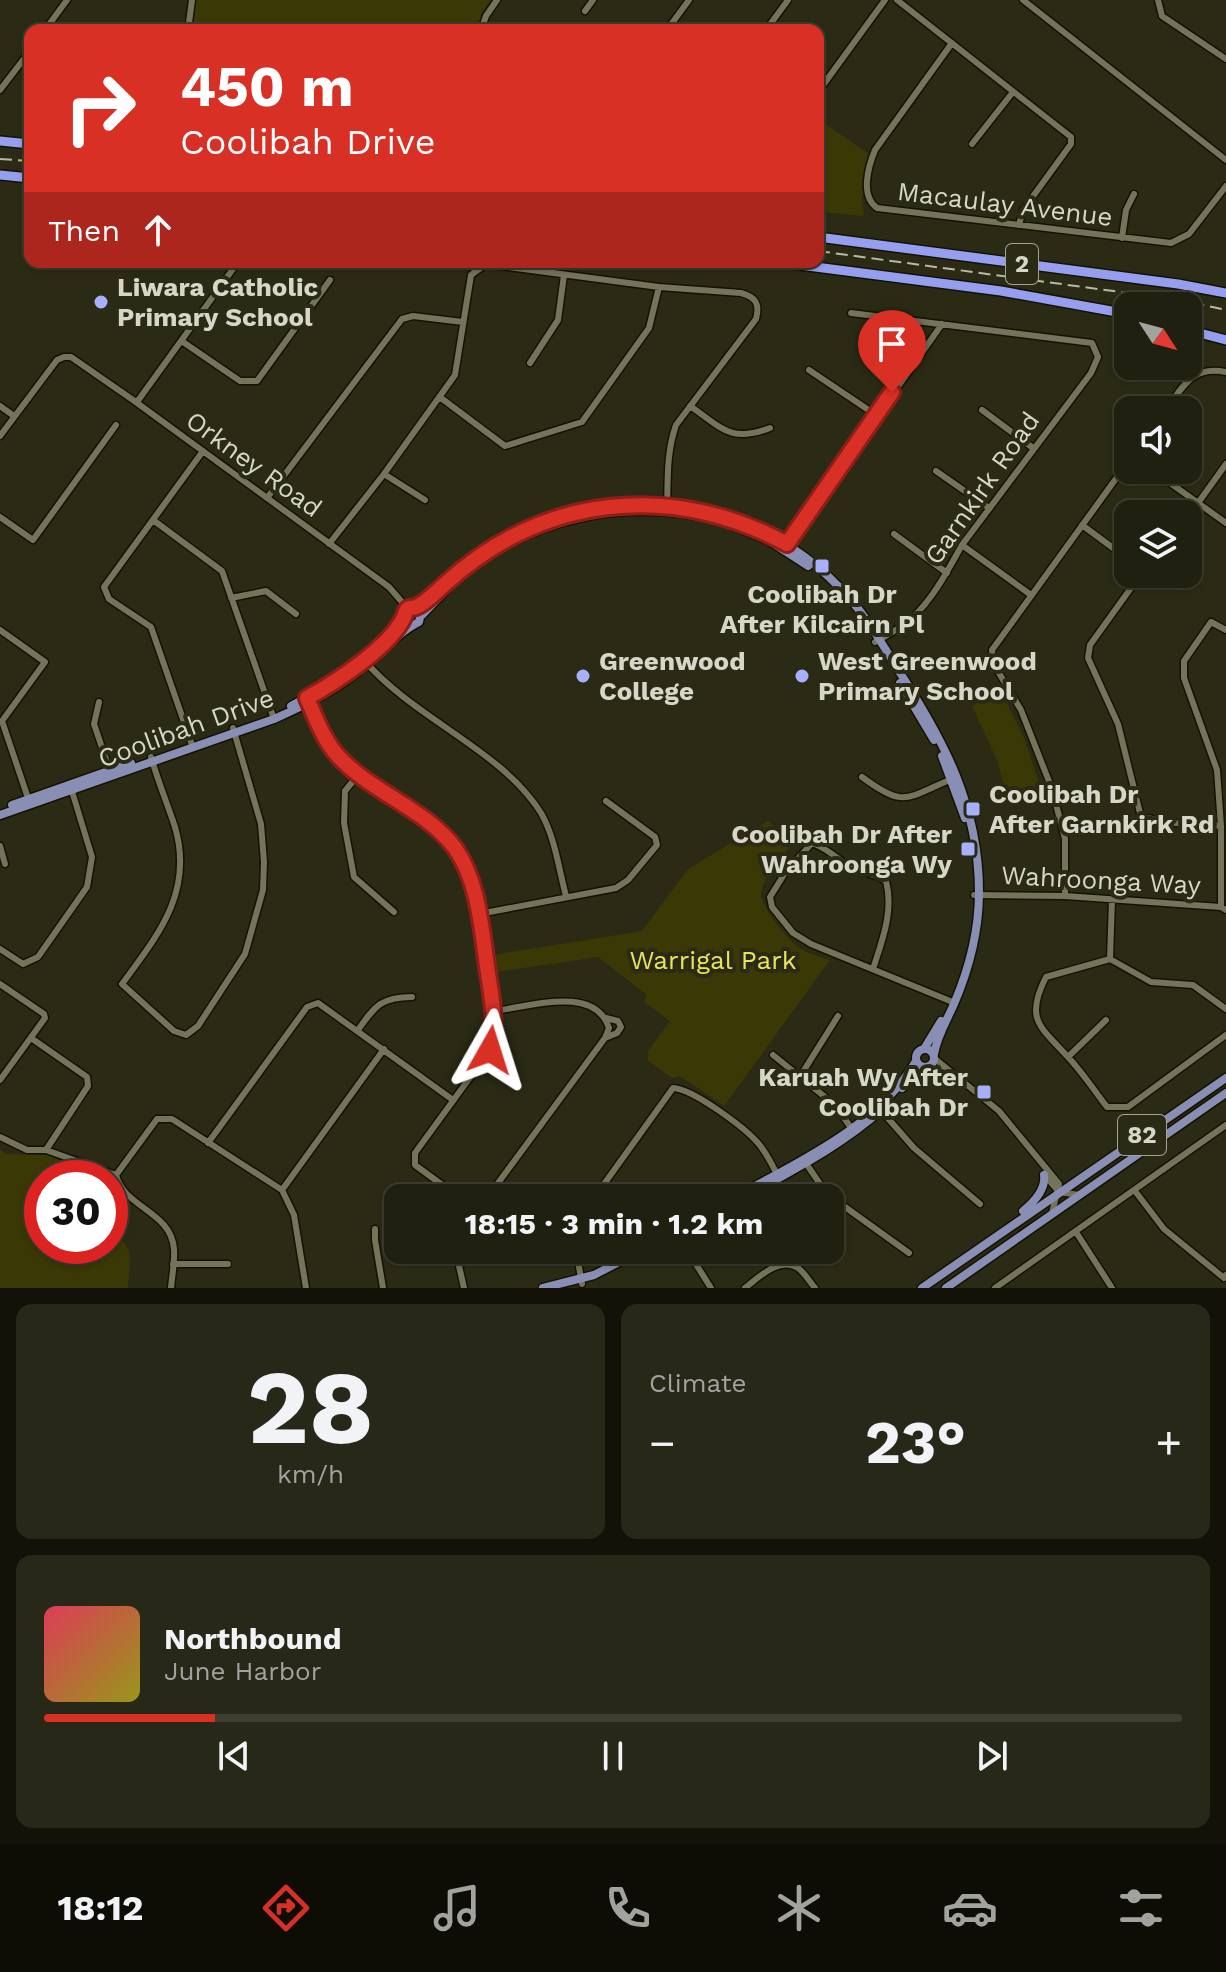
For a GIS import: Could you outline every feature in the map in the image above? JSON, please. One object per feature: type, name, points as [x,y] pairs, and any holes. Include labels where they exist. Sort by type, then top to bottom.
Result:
[{"type":"highway","points":[[0,141],[24,143]]},
{"type":"highway","points":[[0,175],[24,177]]},
{"type":"highway","name":"2","points":[[824,238],[1226,293]]},
{"type":"highway","name":"2","points":[[823,268],[1001,291],[1114,311]]},
{"type":"highway","points":[[1202,334],[1226,340]]},
{"type":"main road","name":"Coolibah Drive","points":[[0,812],[273,716],[342,684],[412,615],[479,562],[528,534],[569,520],[605,513],[667,508],[733,525],[786,546],[838,593],[877,641],[955,778],[970,840],[976,895],[966,954],[931,1062]]},
{"type":"main road","name":"Coolibah Drive","points":[[879,1108],[916,1061],[917,1054],[924,1049],[952,1002]]},
{"type":"main road","points":[[924,1049],[931,1062]]},
{"type":"main road","points":[[916,1061],[931,1062]]},
{"type":"main road","points":[[760,1184],[805,1161],[853,1130],[931,1062]]},
{"type":"main road","name":"82","points":[[922,1288],[1226,1078]]},
{"type":"main road","name":"82","points":[[946,1288],[1226,1093]]},
{"type":"main road","points":[[764,1184],[778,1175]]},
{"type":"main road","points":[[993,1238],[1002,1226],[1036,1198],[1045,1182],[1044,1175]]},
{"type":"main road","points":[[543,1288],[582,1282],[616,1264]]},
{"type":"main road","points":[[567,1288],[629,1264]]},
{"type":"street","points":[[49,24],[67,0]]},
{"type":"street","points":[[189,24],[192,0]]},
{"type":"street","points":[[483,24],[497,0]]},
{"type":"street","points":[[585,11],[593,0]]},
{"type":"street","points":[[671,24],[689,0]]},
{"type":"street","points":[[770,24],[788,0]]},
{"type":"street","points":[[824,84],[885,0]]},
{"type":"street","points":[[897,0],[1069,135],[1072,141],[1023,210],[1019,225]]},
{"type":"street","points":[[1023,0],[1226,160]]},
{"type":"street","points":[[1158,0],[1162,16],[1225,56]]},
{"type":"street","name":"Macaulay Avenue","points":[[952,43],[875,150],[871,161],[868,200],[881,210],[1163,243],[1179,241],[1189,234],[1226,186]]},
{"type":"street","points":[[0,90],[24,59]]},
{"type":"street","points":[[972,144],[1013,92]]},
{"type":"street","points":[[1122,238],[1126,210],[1134,194]]},
{"type":"street","points":[[137,402],[234,268]]},
{"type":"street","points":[[329,544],[441,398],[455,375],[471,275],[481,268]]},
{"type":"street","points":[[514,268],[751,296],[759,309],[756,319],[676,425],[666,467],[667,508]]},
{"type":"street","points":[[530,363],[558,320],[564,275]]},
{"type":"street","points":[[183,342],[240,381],[257,381],[330,280]]},
{"type":"street","points":[[441,398],[505,446],[582,422],[649,328],[659,287]]},
{"type":"street","points":[[786,546],[942,324],[851,313]]},
{"type":"street","points":[[267,498],[402,319],[413,316],[463,322]]},
{"type":"street","name":"Garnkirk Road","points":[[877,641],[914,617],[947,573],[962,545],[1091,373],[1098,357],[1092,343],[942,324]]},
{"type":"street","name":"Orkney Road","points":[[14,416],[57,360],[71,357],[389,587],[412,615]]},
{"type":"street","points":[[1176,396],[1187,380],[1207,369],[1226,372]]},
{"type":"street","points":[[809,370],[876,415]]},
{"type":"street","points":[[0,406],[14,416],[0,436]]},
{"type":"street","points":[[690,406],[726,431],[746,437],[770,428]]},
{"type":"street","points":[[982,410],[1033,448]]},
{"type":"street","points":[[0,517],[33,540],[116,425]]},
{"type":"street","points":[[192,745],[151,627],[109,599],[104,587],[203,451]]},
{"type":"street","points":[[1200,500],[1226,464]]},
{"type":"street","points":[[936,471],[989,508]]},
{"type":"street","points":[[384,474],[425,500]]},
{"type":"street","points":[[1065,896],[1065,839],[1052,789],[1021,710],[993,663],[992,650],[1114,481]]},
{"type":"street","points":[[1172,484],[1194,500]]},
{"type":"street","points":[[1202,506],[1226,523]]},
{"type":"street","points":[[153,520],[222,571],[273,716]]},
{"type":"street","points":[[1082,525],[1114,549]]},
{"type":"street","points":[[894,534],[947,573]]},
{"type":"street","points":[[962,545],[1031,595]]},
{"type":"street","points":[[1131,588],[1090,645],[1088,658],[1118,724],[1141,817],[1221,826]]},
{"type":"street","points":[[231,598],[266,591],[296,614]]},
{"type":"street","points":[[1224,909],[1217,770],[1184,678],[1184,661],[1211,622],[1226,630]]},
{"type":"street","points":[[0,630],[45,662],[2,721],[29,802]]},
{"type":"street","points":[[365,662],[399,696],[509,775],[526,793],[542,816],[553,844],[566,896]]},
{"type":"street","points":[[308,700],[334,751],[358,775],[429,824],[454,848],[470,880],[479,914],[495,1031],[490,1050],[415,1153],[415,1165],[441,1184]]},
{"type":"street","points":[[99,702],[94,724],[111,774]]},
{"type":"street","points":[[152,759],[175,830],[181,874],[174,901],[159,934],[122,984],[174,1031],[186,1035],[198,1026],[245,954],[263,890],[261,824],[234,730]]},
{"type":"street","points":[[358,775],[345,791],[344,823],[354,877],[394,912]]},
{"type":"street","points":[[862,777],[885,794],[897,798],[909,797],[955,778]]},
{"type":"street","points":[[0,949],[23,964],[38,957],[87,887],[92,857],[70,787]]},
{"type":"street","points":[[479,914],[616,888],[628,880],[657,845],[655,837],[606,801]]},
{"type":"street","points":[[873,969],[885,933],[889,893],[886,881],[875,874],[856,869],[825,847],[812,843],[785,873],[770,897],[772,907],[793,933],[873,969],[952,1002]]},
{"type":"street","points":[[0,846],[5,864]]},
{"type":"street","name":"Wahroonga Way","points":[[976,895],[1065,896],[1224,909]]},
{"type":"street","points":[[1110,959],[1112,900]]},
{"type":"street","points":[[1226,1009],[1193,985],[1151,982],[1110,959],[1046,977],[1037,994],[1036,1016],[1043,1033],[1068,1057],[1107,1107],[1128,1107],[1226,1035]]},
{"type":"street","points":[[0,984],[44,1014],[45,1018],[0,1080]]},
{"type":"street","points":[[358,1030],[375,1006],[394,997],[412,997]]},
{"type":"street","points":[[494,1011],[576,1000],[591,1005],[606,1018],[618,1021],[621,1027],[617,1033],[605,1038]]},
{"type":"street","points":[[208,1143],[307,1007],[318,1003],[453,1100]]},
{"type":"street","points":[[801,1075],[838,1016]]},
{"type":"street","points":[[497,1184],[605,1038],[609,1028],[606,1018]]},
{"type":"street","points":[[1068,1057],[1106,1020]]},
{"type":"street","points":[[31,1038],[87,1077],[88,1086],[46,1150]]},
{"type":"street","points":[[282,1190],[384,1049]]},
{"type":"street","points":[[773,1055],[835,1105],[853,1130]]},
{"type":"street","points":[[931,1062],[949,1072],[999,1111],[1019,1132],[1059,1184],[1052,1214]]},
{"type":"street","points":[[604,1184],[673,1088],[682,1088],[711,1105],[758,1143],[778,1175]]},
{"type":"street","points":[[879,1108],[914,1148],[980,1204]]},
{"type":"street","points":[[127,1160],[157,1119],[172,1119],[282,1190],[294,1215],[306,1288]]},
{"type":"street","points":[[995,1288],[1226,1125]]},
{"type":"street","points":[[0,1137],[27,1150],[46,1150],[74,1160]]},
{"type":"street","points":[[805,1161],[827,1194],[909,1253]]},
{"type":"street","points":[[1040,1163],[1044,1175],[1059,1192],[1079,1195]]},
{"type":"street","points":[[1135,1191],[1164,1229],[1224,1278],[1226,1275]]},
{"type":"street","points":[[128,1195],[160,1219],[169,1230],[174,1248],[171,1288]]},
{"type":"street","points":[[375,1229],[383,1288]]},
{"type":"street","points":[[1076,1232],[1112,1288]]},
{"type":"street","points":[[173,1264],[228,1264]]},
{"type":"street","points":[[459,1264],[464,1288]]},
{"type":"street","points":[[579,1264],[582,1282]]},
{"type":"street","points":[[696,1264],[711,1288]]},
{"type":"street","points":[[745,1288],[774,1266],[789,1265],[798,1268],[815,1288]]},
{"type":"green space","points":[[194,0],[491,0],[481,13],[479,24],[190,24]]},
{"type":"green space","points":[[824,123],[869,154],[862,198],[864,216],[824,213]]},
{"type":"green space","points":[[1000,690],[1024,738],[1044,797],[1009,806],[998,762],[972,706]]},
{"type":"green space","name":"Warrigal Park","points":[[768,821],[795,841],[766,880],[761,893],[765,906],[776,924],[796,945],[830,960],[724,1106],[680,1076],[672,1078],[648,1061],[648,1051],[670,1021],[644,1002],[647,995],[598,957],[497,972],[493,955],[642,931],[688,869]]},
{"type":"green space","points":[[0,1150],[7,1154],[47,1155],[60,1160],[24,1160],[24,1264],[128,1264],[128,1249],[130,1262],[128,1288],[0,1288]]},
{"type":"railway","points":[[0,159],[24,161]]},
{"type":"railway","points":[[824,252],[1179,300],[1226,310]]},
{"type":"place","name":"Liwara Catholic Primary School","points":[[101,302]]},
{"type":"place","name":"Coolibah Dr After Kilcairn Pl","points":[[822,566]]},
{"type":"place","name":"Greenwood College","points":[[583,676]]},
{"type":"place","name":"West Greenwood Primary School","points":[[802,676]]},
{"type":"place","name":"Coolibah Dr After Garnkirk Rd","points":[[973,809]]},
{"type":"place","name":"Coolibah Dr After Wahroonga Wy","points":[[968,849]]},
{"type":"place","name":"Karuah Wy After Coolibah Dr","points":[[984,1092]]},
{"type":"route","points":[[490,1050],[495,1031],[494,1011],[479,914],[470,880],[454,848],[429,824],[358,775],[338,757],[307,698],[350,672],[393,631],[407,610],[420,605],[476,558],[512,535],[555,518],[613,506],[667,505],[734,519],[787,544],[892,392]]}]
